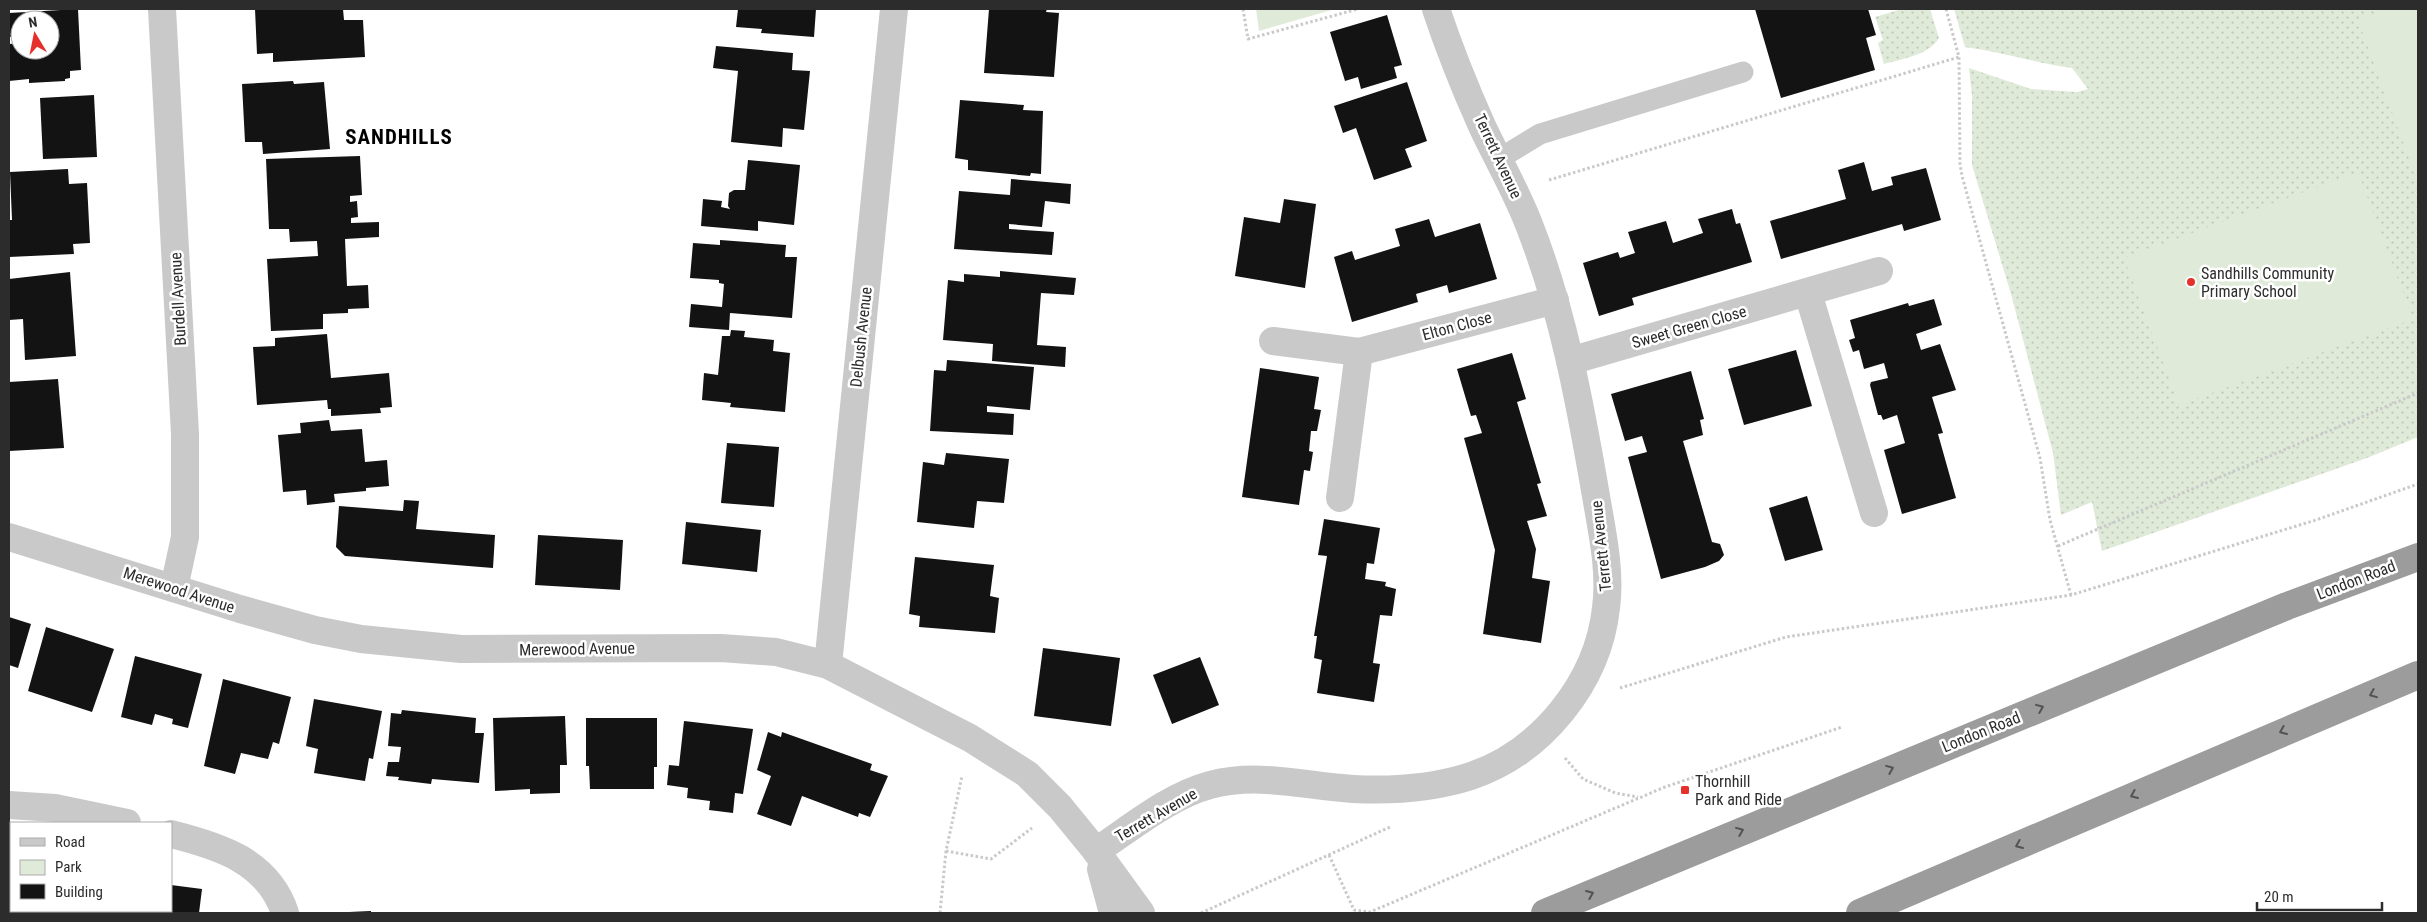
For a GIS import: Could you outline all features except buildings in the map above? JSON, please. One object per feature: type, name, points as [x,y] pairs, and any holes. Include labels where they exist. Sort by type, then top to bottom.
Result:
[{"type":"highway","name":"London Road","points":[[1545,913],[2287,606],[2418,557]]},
{"type":"highway","points":[[1860,913],[2418,675]]},
{"type":"street","name":"Burdell Avenue","points":[[162,9],[185,434],[185,537],[174,588]]},
{"type":"street","name":"Delbush Avenue","points":[[828,665],[894,9]]},
{"type":"street","name":"Terrett Avenue","points":[[1096,851],[1182,796],[1208,785],[1243,779],[1272,778],[1350,788],[1395,790],[1471,776],[1497,764],[1528,744],[1575,696],[1594,658],[1600,640],[1606,607],[1604,543],[1586,436],[1555,300],[1515,191],[1482,125],[1436,9]]},
{"type":"street","name":"Sweet Green Close","points":[[1570,362],[1808,294],[1879,271]]},
{"type":"street","points":[[1808,294],[1874,513]]},
{"type":"street","name":"Elton Close","points":[[1273,341],[1359,352],[1555,300]]},
{"type":"street","points":[[1340,498],[1359,352]]},
{"type":"street","name":"Merewood Avenue","points":[[9,537],[240,610],[315,630],[370,640],[461,649],[721,648],[776,652],[828,665],[970,738],[1027,774],[1060,807],[1096,851],[1141,913]]},
{"type":"street","points":[[9,805],[54,808],[121,822]]},
{"type":"street","points":[[172,834],[213,845],[246,861],[270,884],[285,913]]},
{"type":"street","name":"Merewood Avenue","points":[[1096,851],[1113,913]]},
{"type":"lane","points":[[1500,159],[1540,134],[1743,72]]},
{"type":"path","points":[[1243,9],[1248,39],[1358,9]]},
{"type":"path","points":[[1946,9],[1959,57],[1960,164],[2040,458],[2050,520],[2070,595]]},
{"type":"path","points":[[1515,191],[1959,57]]},
{"type":"path","points":[[2058,546],[2096,528],[2161,503],[2418,393]]},
{"type":"path","points":[[1575,696],[1620,688],[1786,637],[2070,595],[2316,520],[2418,484]]},
{"type":"path","points":[[1329,855],[1354,910],[1370,912],[1639,798],[1842,726]]},
{"type":"path","points":[[940,913],[946,851],[970,738]]},
{"type":"path","points":[[1565,758],[1583,779],[1615,793],[1639,798]]},
{"type":"path","points":[[1201,913],[1394,825]]},
{"type":"path","points":[[946,851],[992,859],[1032,828]]},
{"type":"green space","points":[[1256,9],[1335,9],[1259,31]]},
{"type":"green space","points":[[1902,9],[1930,9],[1939,38],[1929,49],[1907,58],[1884,64],[1878,43],[1883,40],[1875,17]]},
{"type":"green space","name":"Sandhills Community Primary School","points":[[1954,9],[2418,9],[2418,437],[2367,458],[2102,551],[2092,502],[2061,515],[2053,453],[2011,294],[1972,165],[1972,95],[1969,68],[2031,89],[2077,92],[2088,89],[2072,68],[1965,47]]},
{"type":"green space","points":[[2387,9],[2418,9],[2418,183],[2358,20]]},
{"type":"green space","points":[[2358,172],[2413,319],[2179,405],[2124,258]]},
{"type":"place","name":"Sandhills Community Primary School","points":[[2191,282]]},
{"type":"place","name":"Thornhill Park and Ride","points":[[1685,790]]},
{"type":"district","name":"SANDHILLS","points":[[399,137]]}]
